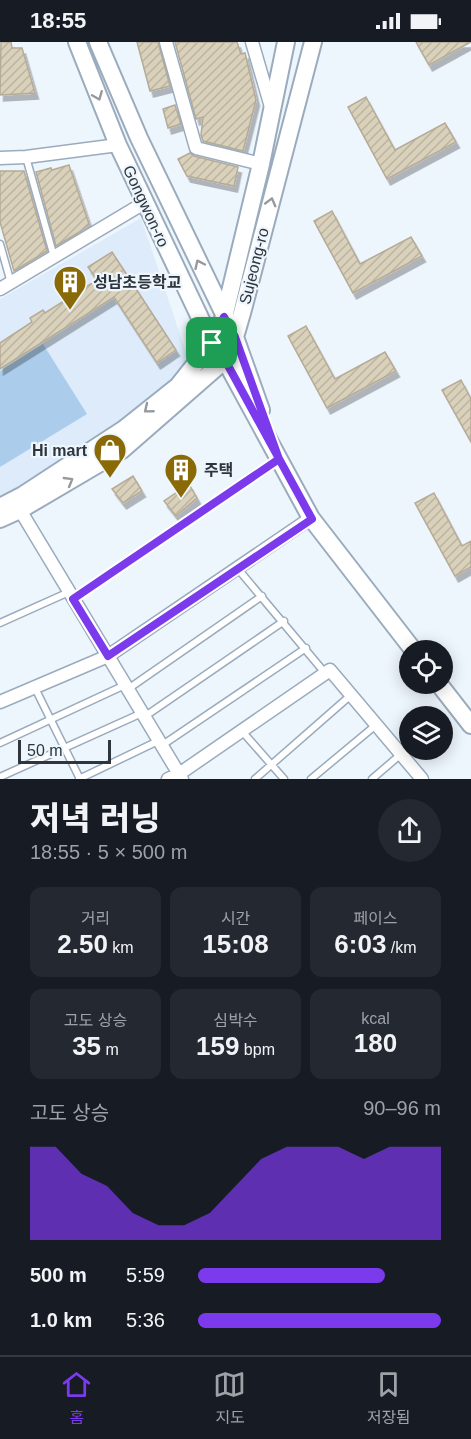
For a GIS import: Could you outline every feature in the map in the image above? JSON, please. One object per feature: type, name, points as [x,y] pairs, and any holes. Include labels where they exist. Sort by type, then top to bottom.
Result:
[{"type":"main road","name":"Gongwon-ro","points":[[77,42],[144,203],[212,343],[225,360],[312,519],[406,640]]},
{"type":"main road","name":"Gongwon-ro","points":[[98,42],[139,138],[235,337],[279,459]]},
{"type":"main road","name":"Sujeong-ro","points":[[0,507],[23,495],[124,429],[178,386],[212,343],[224,317],[261,164],[286,42]]},
{"type":"main road","name":"Sujeong-ro","points":[[0,519],[20,510],[122,450],[225,360],[235,337],[313,42]]},
{"type":"main road","points":[[447,694],[471,725]]},
{"type":"street","points":[[166,42],[196,148],[261,164]]},
{"type":"street","points":[[252,42],[272,109]]},
{"type":"street","points":[[0,158],[26,157],[118,145]]},
{"type":"street","points":[[5,286],[144,203]]},
{"type":"street","points":[[20,510],[160,743],[176,777],[328,672],[351,695],[399,754]]},
{"type":"street","points":[[0,702],[108,656],[312,519]]},
{"type":"street","points":[[405,760],[422,779]]},
{"type":"lane","points":[[26,157],[54,257]]},
{"type":"lane","points":[[0,244],[5,286]]},
{"type":"lane","points":[[0,623],[71,595],[279,459]]},
{"type":"lane","points":[[238,569],[328,672]]},
{"type":"lane","points":[[0,743],[126,687],[262,596]]},
{"type":"lane","points":[[0,777],[143,715],[202,678],[284,621]]},
{"type":"lane","points":[[34,688],[79,779],[160,743],[219,707],[306,648]]},
{"type":"lane","points":[[255,779],[351,695]]},
{"type":"lane","points":[[312,779],[376,725]]},
{"type":"lane","points":[[241,730],[284,779]]},
{"type":"lane","points":[[372,779],[399,756]]},
{"type":"shaded area","points":[[141,218],[188,358],[174,380],[120,423],[0,499],[0,299]]},
{"type":"shaded area","points":[[43,344],[87,414],[0,467],[0,371]]},
{"type":"building","points":[[1,42],[11,42],[12,48],[22,48],[35,93],[0,95]]},
{"type":"building","points":[[137,42],[158,42],[170,86],[150,91]]},
{"type":"building","points":[[175,42],[237,42],[241,54],[245,53],[256,100],[243,151],[203,141],[201,135],[203,117],[196,119]]},
{"type":"building","points":[[416,42],[471,42],[429,65]]},
{"type":"building","points":[[366,97],[395,150],[445,123],[456,142],[387,179],[348,107]]},
{"type":"building","points":[[175,105],[181,124],[168,128],[163,109]]},
{"type":"building","points":[[190,153],[238,167],[234,186],[187,176],[178,159]]},
{"type":"building","points":[[69,165],[89,224],[56,246],[36,172]]},
{"type":"building","points":[[0,171],[24,171],[47,251],[14,271],[0,222]]},
{"type":"building","points":[[332,211],[360,264],[411,237],[422,256],[353,293],[314,221]]},
{"type":"building","name":"성남초등학교","points":[[112,252],[176,350],[157,363],[114,297],[0,369],[0,343],[32,322],[30,318],[43,310],[45,313],[97,280],[88,267]]},
{"type":"building","points":[[306,326],[335,379],[385,352],[396,371],[327,408],[288,336]]},
{"type":"building","points":[[461,380],[471,399],[471,442],[442,390]]},
{"type":"building","points":[[133,476],[142,491],[123,503],[112,489]]},
{"type":"building","name":"주택","points":[[189,484],[197,498],[176,516],[164,501]]},
{"type":"building","points":[[434,493],[462,546],[471,541],[471,567],[455,576],[415,503]]},
{"type":"place","name":"성남초등학교","points":[[70,311]]},
{"type":"place","name":"Hi mart","points":[[110,479]]},
{"type":"place","name":"주택","points":[[181,499]]},
{"type":"route","points":[[212,343],[224,317],[235,337],[279,459],[73,599],[108,656],[312,519],[279,459],[225,360],[212,343]]}]
